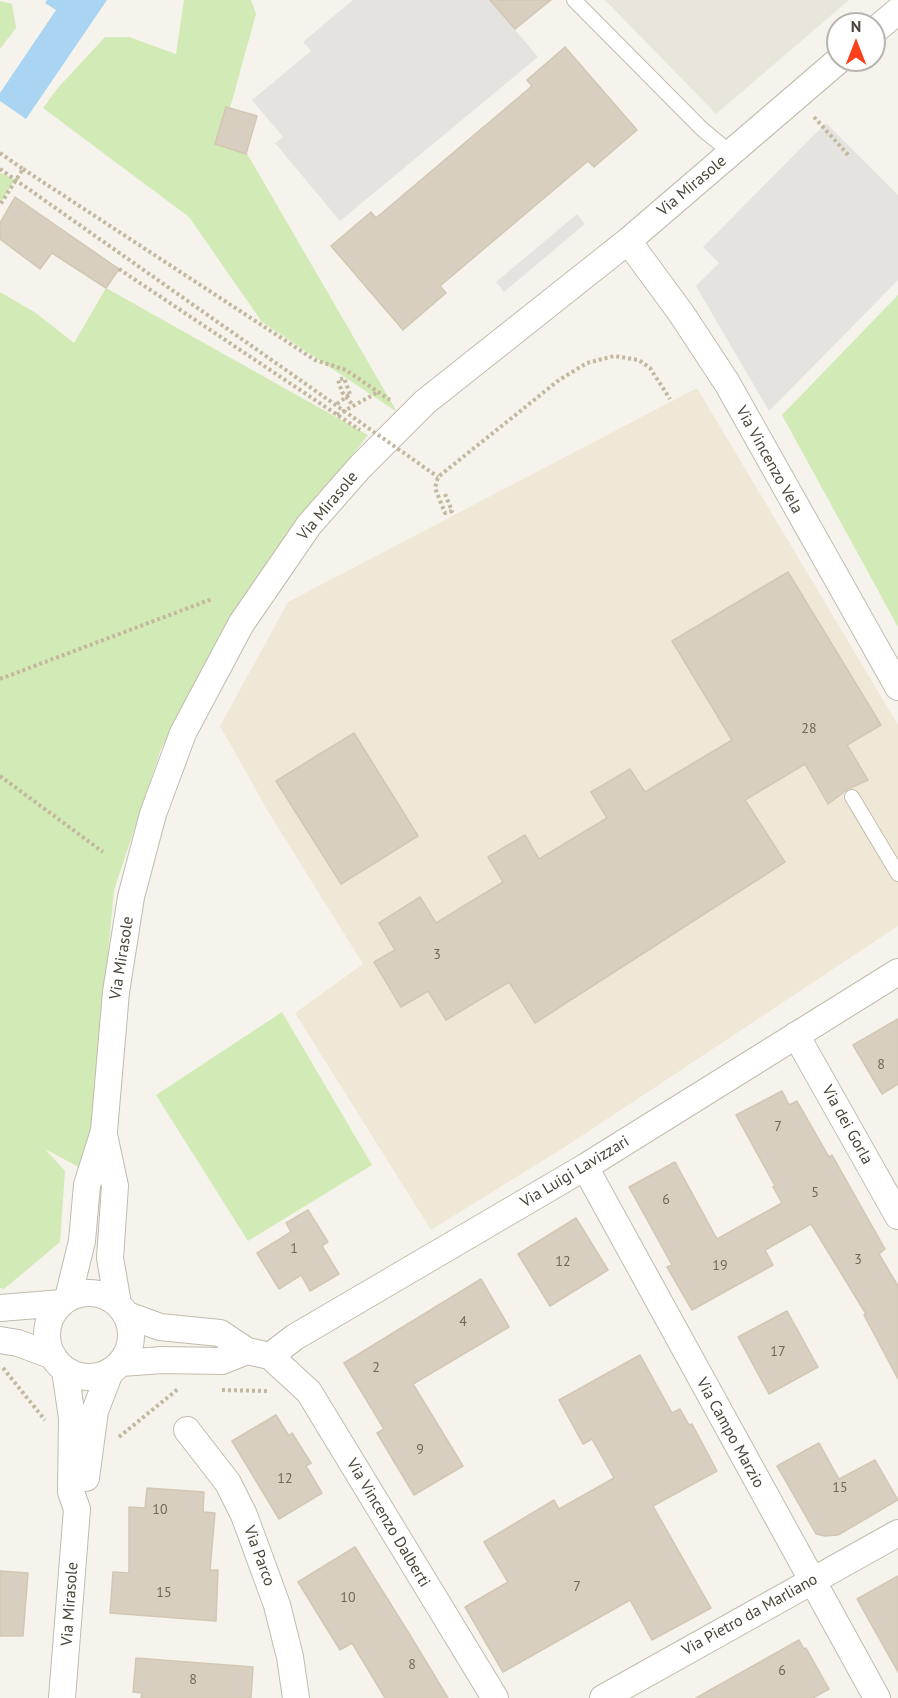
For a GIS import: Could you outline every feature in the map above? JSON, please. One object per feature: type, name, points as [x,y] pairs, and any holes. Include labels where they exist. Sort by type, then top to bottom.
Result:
[{"type":"street","points":[[886,21],[898,11]]},
{"type":"street","name":"Via Mirasole","points":[[65,1301],[82,1241],[87,1185],[104,1131],[116,992],[131,897],[153,814],[183,733],[241,624],[309,525],[360,467],[432,396],[628,241],[826,71]]},
{"type":"street","name":"Via Vincenzo Vela","points":[[628,241],[681,313],[727,383],[898,687]]},
{"type":"street","name":"Via Luigi Lavizzari","points":[[115,1367],[162,1360],[222,1361],[258,1354],[296,1337],[585,1167],[898,972]]},
{"type":"street","name":"Via dei Gorla","points":[[796,1035],[898,1216]]},
{"type":"street","name":"Via Mirasole","points":[[104,1131],[115,1186],[110,1258],[122,1310]]},
{"type":"street","name":"Via Campo Marzio","points":[[585,1167],[877,1698]]},
{"type":"street","points":[[0,1308],[65,1301],[81,1293],[94,1293],[107,1296],[122,1310],[160,1327],[220,1333],[258,1354]]},
{"type":"street","points":[[59,1363],[47,1334],[49,1322],[65,1301]]},
{"type":"street","points":[[0,1340],[18,1343],[87,1377],[115,1367],[131,1340],[122,1310]]},
{"type":"street","name":"Via Vincenzo Dalberti","points":[[258,1354],[309,1392],[495,1698]]},
{"type":"street","name":"Via Mirasole","points":[[59,1363],[72,1418],[71,1492],[77,1509]]},
{"type":"street","name":"Via Mirasole","points":[[62,1698],[77,1509],[85,1494],[95,1411],[115,1367]]},
{"type":"street","name":"Via Parco","points":[[187,1430],[228,1483],[244,1515],[277,1605],[291,1657],[296,1698]]},
{"type":"street","name":"Via Pietro da Marliano","points":[[603,1698],[898,1533]]},
{"type":"lane","points":[[574,0],[702,129],[731,153]]},
{"type":"lane","points":[[852,797],[898,874]]},
{"type":"path","points":[[796,97],[850,157]]},
{"type":"path","points":[[0,153],[315,360],[346,370],[412,415]]},
{"type":"path","points":[[0,169],[438,477]]},
{"type":"path","points":[[0,205],[23,169]]},
{"type":"path","points":[[119,269],[383,446]]},
{"type":"path","points":[[445,494],[452,511],[445,513],[435,488],[438,477],[559,380],[586,363],[614,356],[639,360],[650,368],[670,399]]},
{"type":"path","points":[[337,404],[350,394],[344,378],[338,380],[342,392],[352,404]]},
{"type":"path","points":[[337,415],[352,404],[378,392]]},
{"type":"path","points":[[0,679],[212,599]]},
{"type":"path","points":[[0,776],[103,852]]},
{"type":"path","points":[[0,1364],[49,1426]]},
{"type":"path","points":[[119,1436],[177,1389],[189,1389]]},
{"type":"path","points":[[213,1390],[309,1392]]},
{"type":"shaded area","points":[[353,0],[490,0],[538,57],[340,221],[275,143],[283,137],[252,100],[311,51],[303,42]]},
{"type":"shaded area","points":[[605,0],[849,0],[835,12],[826,12],[826,20],[716,114]]},
{"type":"shaded area","points":[[826,123],[898,195],[898,280],[769,411],[696,286],[719,263],[703,247]]},
{"type":"shaded area","points":[[577,214],[585,224],[504,292],[496,282]]},
{"type":"shaded area","points":[[697,388],[898,725],[898,926],[568,1145],[431,1230],[295,1013],[363,964],[269,813],[220,726],[288,602]]},
{"type":"green space","points":[[184,0],[251,0],[256,14],[227,119],[397,412],[262,322],[189,217],[43,108],[57,89],[105,37],[129,37],[176,54]]},
{"type":"green space","points":[[0,1],[12,4],[16,28],[0,49]]},
{"type":"green space","points":[[0,173],[15,179],[0,204]]},
{"type":"green space","points":[[106,288],[368,435],[252,583],[161,749],[114,890],[88,1172],[45,1149],[65,1171],[60,1242],[4,1289],[0,1288],[0,292],[36,313],[74,343]]},
{"type":"green space","points":[[898,295],[898,627],[782,415]]},
{"type":"green space","points":[[282,1012],[372,1165],[248,1241],[156,1095]]},
{"type":"water","points":[[47,0],[107,0],[26,119],[0,101],[0,93],[56,10],[45,3]]},
{"type":"building","points":[[490,0],[551,0],[515,29]]},
{"type":"building","points":[[565,47],[637,130],[594,167],[588,161],[440,286],[446,293],[403,330],[331,246],[371,212],[376,218],[532,86],[527,80]]},
{"type":"building","points":[[226,107],[257,116],[246,154],[215,144]]},
{"type":"building","points":[[15,197],[119,269],[106,288],[52,253],[40,269],[0,239],[0,223]]},
{"type":"building","points":[[788,572],[881,725],[847,745],[868,780],[848,789],[828,804],[805,764],[745,800],[785,862],[535,1023],[509,982],[446,1020],[428,991],[401,1007],[374,962],[395,950],[379,923],[420,897],[436,923],[503,882],[488,857],[525,835],[539,859],[607,818],[591,792],[630,769],[645,792],[732,740],[672,641]]},
{"type":"building","points":[[354,733],[418,836],[341,884],[276,781]]},
{"type":"building","points":[[898,1019],[898,1084],[882,1094],[853,1045]]},
{"type":"building","points":[[782,1091],[789,1105],[797,1101],[829,1157],[832,1155],[885,1249],[879,1254],[898,1286],[898,1379],[864,1315],[866,1314],[811,1224],[765,1250],[773,1265],[692,1310],[667,1267],[672,1265],[629,1187],[675,1162],[717,1239],[782,1203],[736,1115]]},
{"type":"building","points":[[308,1210],[328,1242],[322,1246],[339,1274],[310,1291],[301,1275],[279,1289],[257,1253],[291,1232],[286,1223]]},
{"type":"building","points":[[576,1218],[608,1270],[550,1306],[518,1254]]},
{"type":"building","points":[[481,1279],[509,1327],[413,1384],[463,1466],[414,1495],[377,1433],[384,1429],[344,1363]]},
{"type":"building","points":[[787,1311],[818,1367],[769,1394],[738,1337]]},
{"type":"building","points":[[640,1355],[672,1413],[680,1409],[689,1425],[692,1424],[717,1471],[653,1506],[711,1608],[652,1640],[630,1600],[503,1672],[465,1607],[508,1582],[484,1542],[554,1500],[559,1509],[614,1478],[592,1439],[583,1444],[559,1400]]},
{"type":"building","points":[[276,1415],[289,1436],[292,1433],[311,1463],[306,1466],[322,1493],[279,1519],[232,1441]]},
{"type":"building","points":[[819,1443],[839,1479],[875,1460],[898,1500],[838,1535],[816,1534],[777,1466]]},
{"type":"building","points":[[147,1488],[204,1492],[203,1512],[215,1513],[210,1570],[218,1570],[216,1621],[110,1613],[113,1572],[129,1573],[129,1507],[145,1508]]},
{"type":"building","points":[[355,1547],[448,1698],[385,1698],[352,1643],[340,1650],[298,1582]]},
{"type":"building","points":[[0,1571],[28,1573],[23,1636],[0,1636]]},
{"type":"building","points":[[898,1576],[898,1672],[857,1599]]},
{"type":"building","points":[[799,1640],[829,1689],[813,1698],[696,1698]]},
{"type":"building","points":[[136,1658],[253,1667],[251,1698],[141,1698],[142,1693],[133,1692]]}]
